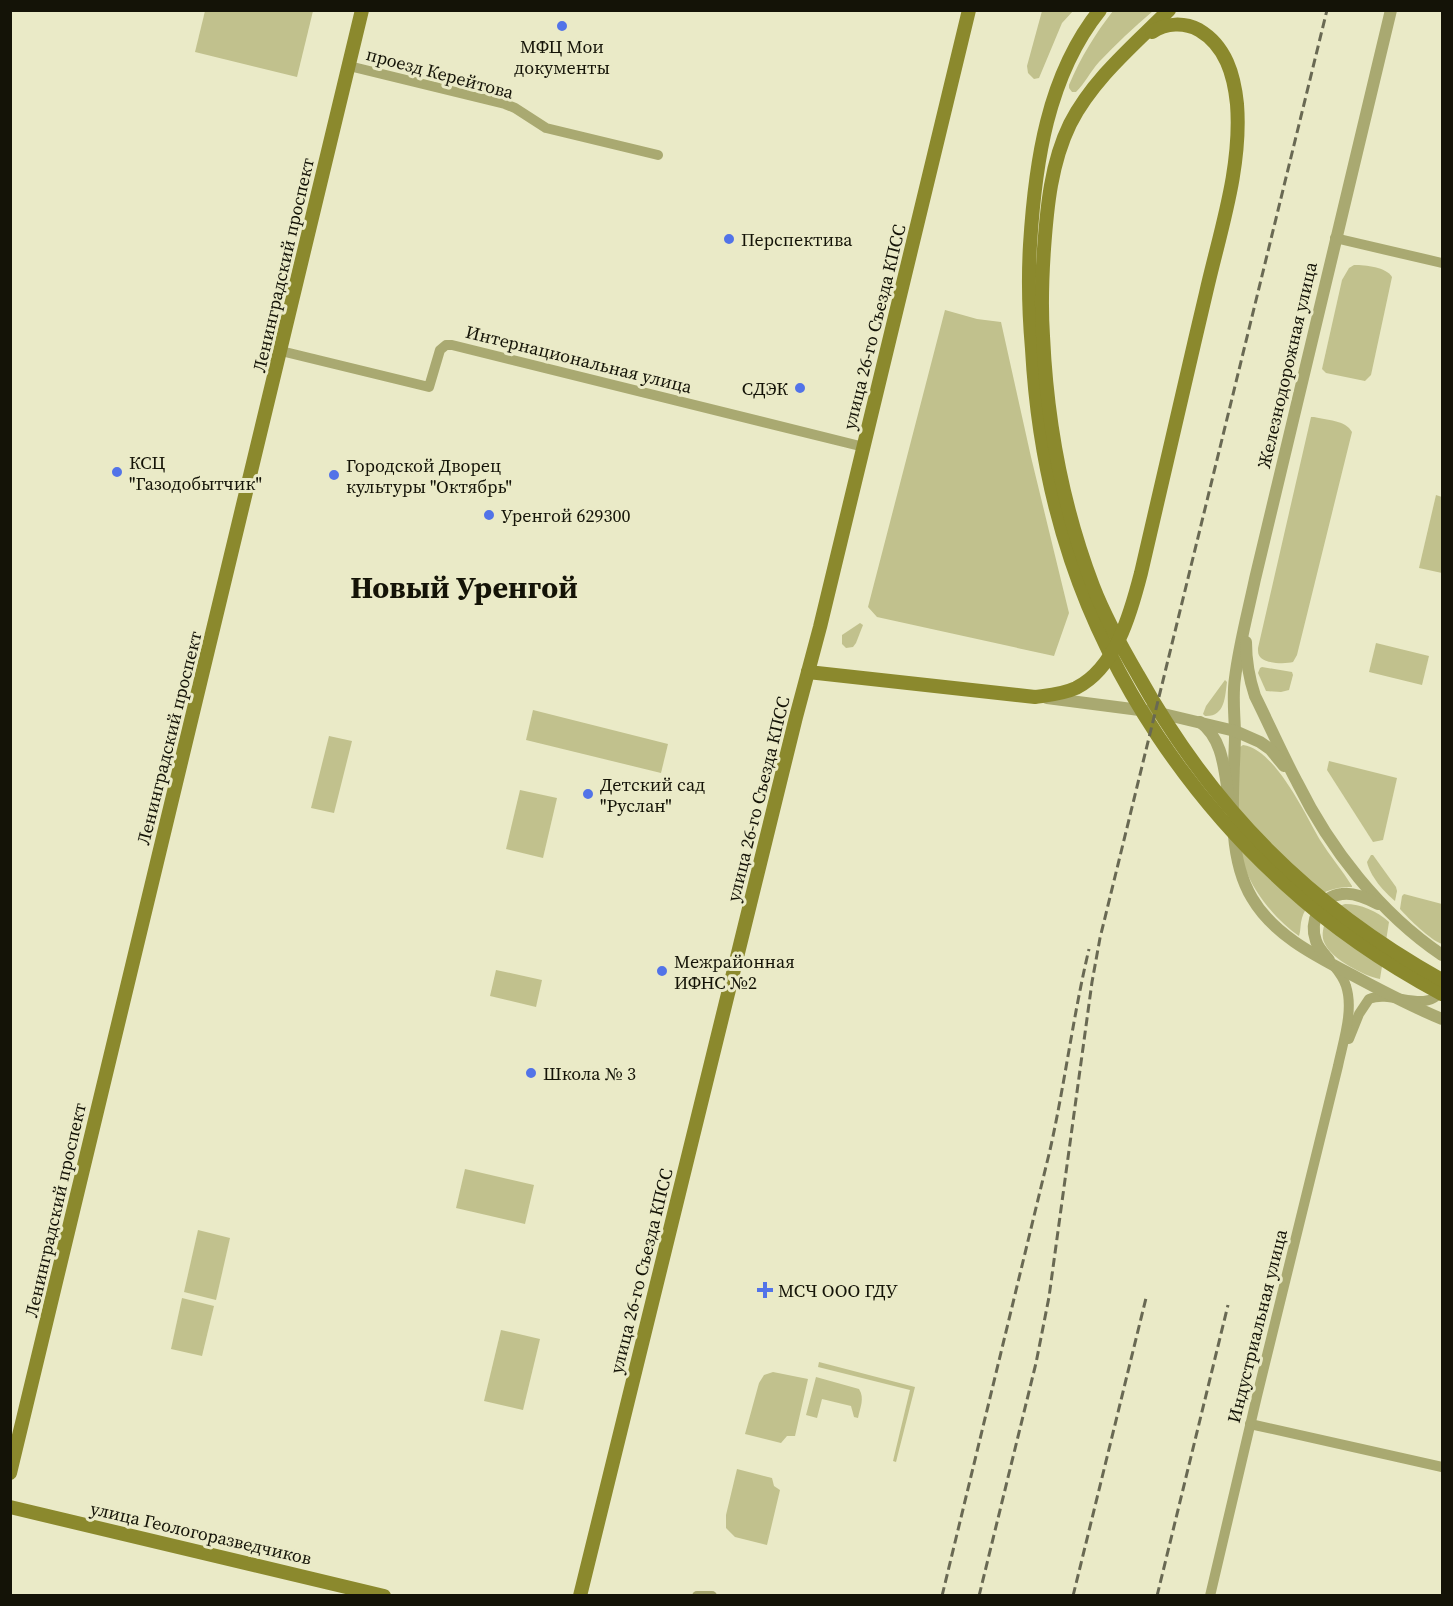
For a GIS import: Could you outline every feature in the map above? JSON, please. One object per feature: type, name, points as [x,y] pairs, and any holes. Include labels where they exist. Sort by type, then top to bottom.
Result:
[{"type":"main road","name":"Ленинградский проспект","points":[[10,1473],[362,10]]},
{"type":"main road","name":"улица 26-го Съезда КПСС","points":[[580,1596],[864,447],[969,10]]},
{"type":"main road","points":[[1100,10],[1076,46],[1054,96],[1036,179],[1030,258],[1030,328],[1034,393],[1052,495],[1071,559],[1099,630],[1130,689],[1156,733],[1195,787],[1229,827],[1257,858],[1349,936],[1418,981],[1443,994]]},
{"type":"main road","points":[[1169,10],[1107,72],[1079,108],[1069,127],[1056,164],[1051,187],[1041,292],[1044,361],[1047,402],[1057,460],[1074,527],[1088,573],[1129,660],[1162,718],[1190,759],[1237,819],[1303,883],[1358,927],[1443,980]]},
{"type":"main road","points":[[808,672],[1035,697],[1060,694],[1075,689],[1098,670],[1112,652],[1127,622],[1141,573],[1235,165],[1237,124],[1232,72],[1225,56],[1207,35],[1195,28],[1171,25],[1160,27],[1140,39]]},
{"type":"main road","name":"улица Геологоразведчиков","points":[[10,1507],[384,1596]]},
{"type":"street","name":"Железнодорожная улица","points":[[1233,829],[1234,681],[1246,620],[1335,238],[1391,10]]},
{"type":"street","name":"проезд Керейтова","points":[[349,66],[505,104],[546,128],[658,155]]},
{"type":"street","points":[[1335,238],[1443,264]]},
{"type":"street","name":"Интернациональная улица","points":[[281,351],[429,387],[440,350],[446,345],[452,345],[864,447]]},
{"type":"street","points":[[1246,620],[1246,652],[1250,681],[1255,696],[1314,814],[1369,891],[1412,932],[1443,955]]},
{"type":"street","points":[[1035,697],[1125,707],[1235,730],[1270,749],[1297,784]]},
{"type":"street","points":[[1198,721],[1208,728],[1218,745],[1225,772],[1236,859],[1245,885],[1252,899],[1269,920],[1306,950],[1334,966],[1396,998],[1443,1018]]},
{"type":"street","points":[[1334,966],[1321,951],[1315,938],[1314,921],[1322,904],[1330,897],[1353,894],[1387,909]]},
{"type":"street","name":"Индустриальная улица","points":[[1210,1596],[1338,1066],[1349,1005],[1346,984],[1334,966]]},
{"type":"street","name":"Индустриальная улица","points":[[1338,1066],[1355,1022],[1369,999],[1374,997],[1431,1000],[1439,995],[1443,987]]},
{"type":"street","points":[[1250,1424],[1443,1467]]},
{"type":"street","points":[[697,1596],[712,1596]]},
{"type":"green space","points":[[205,11],[313,11],[297,77],[195,52]]},
{"type":"green space","points":[[1042,11],[1073,11],[1062,23],[1039,78],[1034,79],[1028,73],[1027,66]]},
{"type":"green space","points":[[1113,11],[1153,11],[1099,62],[1076,92],[1072,92],[1069,85],[1078,65],[1094,37]]},
{"type":"green space","points":[[1354,265],[1381,269],[1392,277],[1371,375],[1365,381],[1326,373],[1322,369],[1342,280],[1349,268]]},
{"type":"green space","points":[[945,310],[977,319],[1001,322],[1069,613],[1054,656],[877,617],[868,607]]},
{"type":"green space","points":[[1311,417],[1341,423],[1352,432],[1297,655],[1293,662],[1272,662],[1261,658],[1258,648]]},
{"type":"green space","points":[[1436,495],[1442,497],[1442,573],[1419,568]]},
{"type":"green space","points":[[860,623],[863,625],[856,643],[853,647],[846,648],[842,644],[842,635]]},
{"type":"green space","points":[[1376,643],[1429,656],[1422,685],[1369,672]]},
{"type":"green space","points":[[1262,667],[1292,672],[1289,690],[1266,691],[1258,673]]},
{"type":"green space","points":[[1225,680],[1227,682],[1223,705],[1217,713],[1205,716],[1203,714],[1206,706]]},
{"type":"green space","points":[[533,710],[668,744],[661,773],[526,740]]},
{"type":"green space","points":[[329,736],[352,741],[334,813],[311,808]]},
{"type":"green space","points":[[1243,745],[1255,749],[1266,758],[1288,784],[1320,840],[1352,886],[1336,888],[1315,898],[1305,910],[1299,936],[1267,906],[1245,868],[1239,839],[1238,808],[1240,747]]},
{"type":"green space","points":[[1329,761],[1397,778],[1383,840],[1373,842],[1327,770]]},
{"type":"green space","points":[[520,790],[557,798],[543,858],[506,849]]},
{"type":"green space","points":[[1371,855],[1396,887],[1395,901],[1371,873],[1367,862]]},
{"type":"green space","points":[[1404,894],[1442,904],[1442,944],[1426,934],[1400,909]]},
{"type":"green space","points":[[1345,904],[1368,909],[1389,922],[1380,979],[1349,966],[1334,955],[1325,944],[1323,933],[1328,915]]},
{"type":"green space","points":[[496,970],[542,980],[536,1007],[490,996]]},
{"type":"green space","points":[[465,1169],[534,1185],[525,1224],[456,1208]]},
{"type":"green space","points":[[198,1230],[230,1238],[216,1300],[184,1292]]},
{"type":"green space","points":[[182,1298],[214,1306],[202,1356],[171,1349]]},
{"type":"green space","points":[[501,1330],[540,1339],[523,1410],[484,1401]]},
{"type":"green space","points":[[819,1362],[915,1387],[896,1462],[893,1461],[910,1390],[818,1367]]},
{"type":"green space","points":[[773,1372],[808,1379],[795,1436],[787,1436],[781,1443],[745,1434],[759,1383],[764,1375]]},
{"type":"green space","points":[[816,1377],[859,1389],[862,1399],[858,1418],[854,1417],[851,1406],[822,1399],[817,1418],[806,1415]]},
{"type":"green space","points":[[737,1469],[772,1478],[774,1486],[780,1490],[767,1545],[735,1537],[726,1528],[726,1515]]},
{"type":"railway","points":[[979,1596],[1036,1363],[1049,1297],[1100,938],[1327,10]]},
{"type":"railway","points":[[942,1596],[1050,1150],[1089,949]]},
{"type":"railway","points":[[1073,1596],[1146,1298]]},
{"type":"railway","points":[[1157,1596],[1228,1305]]},
{"type":"place","name":"МФЦ Мои документы","points":[[562,26]]},
{"type":"place","name":"Перспектива","points":[[729,239]]},
{"type":"place","name":"СДЭК","points":[[800,388]]},
{"type":"place","name":"КСЦ \"Газодобытчик\"","points":[[117,472]]},
{"type":"place","name":"Городской Дворец культуры \"Октябрь\"","points":[[334,475]]},
{"type":"place","name":"Уренгой 629300","points":[[489,515]]},
{"type":"place","name":"Детский сад \"Руслан\"","points":[[588,794]]},
{"type":"place","name":"Межрайонная ИФНС №2","points":[[662,971]]},
{"type":"place","name":"Школа № 3","points":[[531,1073]]},
{"type":"place","name":"МСЧ ООО ГДУ","points":[[765,1290]]},
{"type":"district","name":"Новый Уренгой","points":[[464,587]]}]
